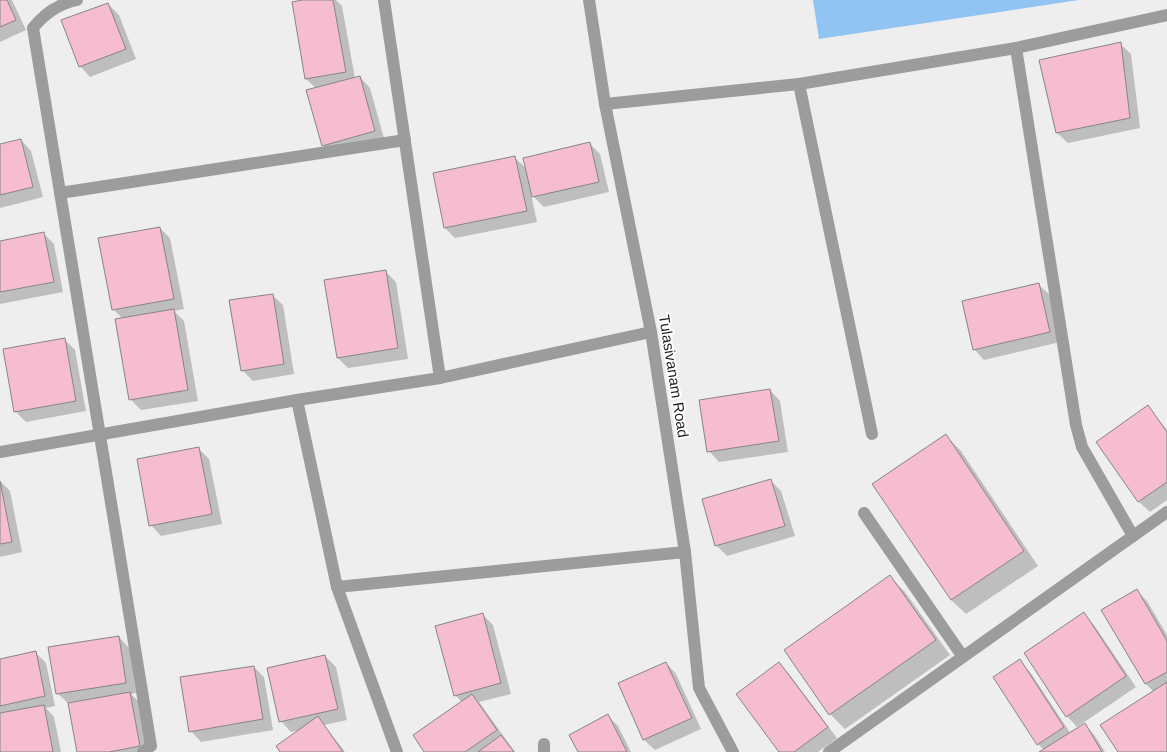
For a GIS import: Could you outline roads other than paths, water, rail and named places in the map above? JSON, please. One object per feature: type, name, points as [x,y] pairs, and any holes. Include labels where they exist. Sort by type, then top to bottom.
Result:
[{"type":"street","points":[[77,0],[63,3],[56,7],[44,15],[33,28],[150,746],[143,752]]},
{"type":"street","points":[[384,0],[440,378]]},
{"type":"street","name":"Tulasivanam Road","points":[[589,0],[605,104],[651,332],[685,552],[699,688],[733,752]]},
{"type":"street","points":[[605,104],[799,84],[1016,48],[1167,15]]},
{"type":"street","points":[[1016,48],[1076,425],[1082,447],[1133,536]]},
{"type":"street","points":[[799,84],[872,434]]},
{"type":"street","points":[[60,193],[404,140]]},
{"type":"street","points":[[0,452],[297,400],[440,378],[651,332]]},
{"type":"street","points":[[297,400],[337,587],[397,752]]},
{"type":"street","points":[[829,752],[1167,512]]},
{"type":"street","points":[[864,513],[963,657]]},
{"type":"street","points":[[337,587],[685,552]]}]
